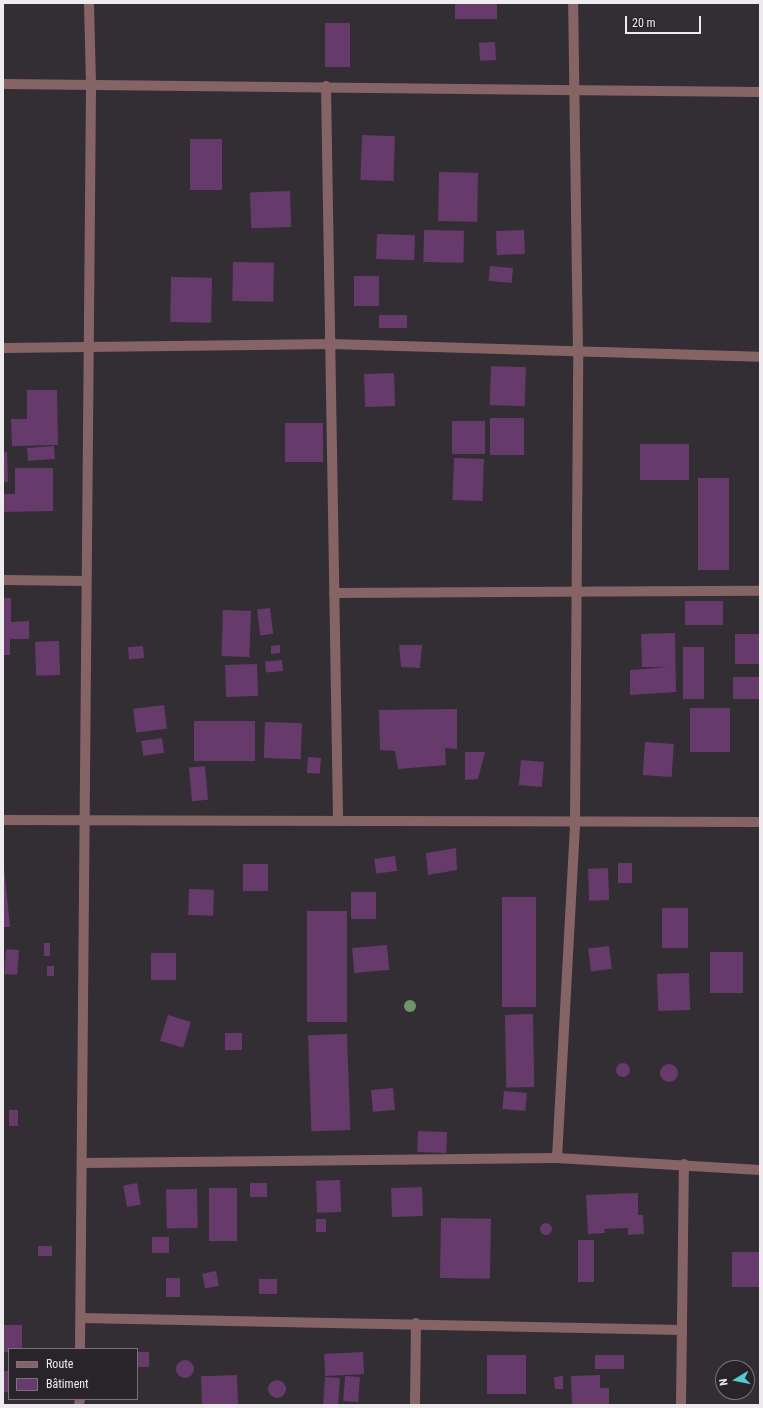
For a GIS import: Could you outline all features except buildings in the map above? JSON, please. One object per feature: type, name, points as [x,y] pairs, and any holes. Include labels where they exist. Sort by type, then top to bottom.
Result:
[{"type":"street","points":[[80,1348],[83,1163],[84,821],[91,84],[89,3]]},
{"type":"street","points":[[557,1158],[575,822],[578,352],[573,92],[573,3]]},
{"type":"street","points":[[3,84],[326,86],[573,92],[760,92]]},
{"type":"street","points":[[326,86],[338,821]]},
{"type":"street","points":[[3,348],[331,344],[760,357]]},
{"type":"street","points":[[3,580],[86,581]]},
{"type":"street","points":[[334,593],[760,591]]},
{"type":"street","points":[[3,820],[760,822]]},
{"type":"street","points":[[83,1163],[557,1158],[684,1164],[760,1170]]},
{"type":"street","points":[[682,1405],[684,1164]]},
{"type":"street","points":[[80,1318],[416,1323],[682,1330]]},
{"type":"street","points":[[415,1405],[416,1323]]}]
